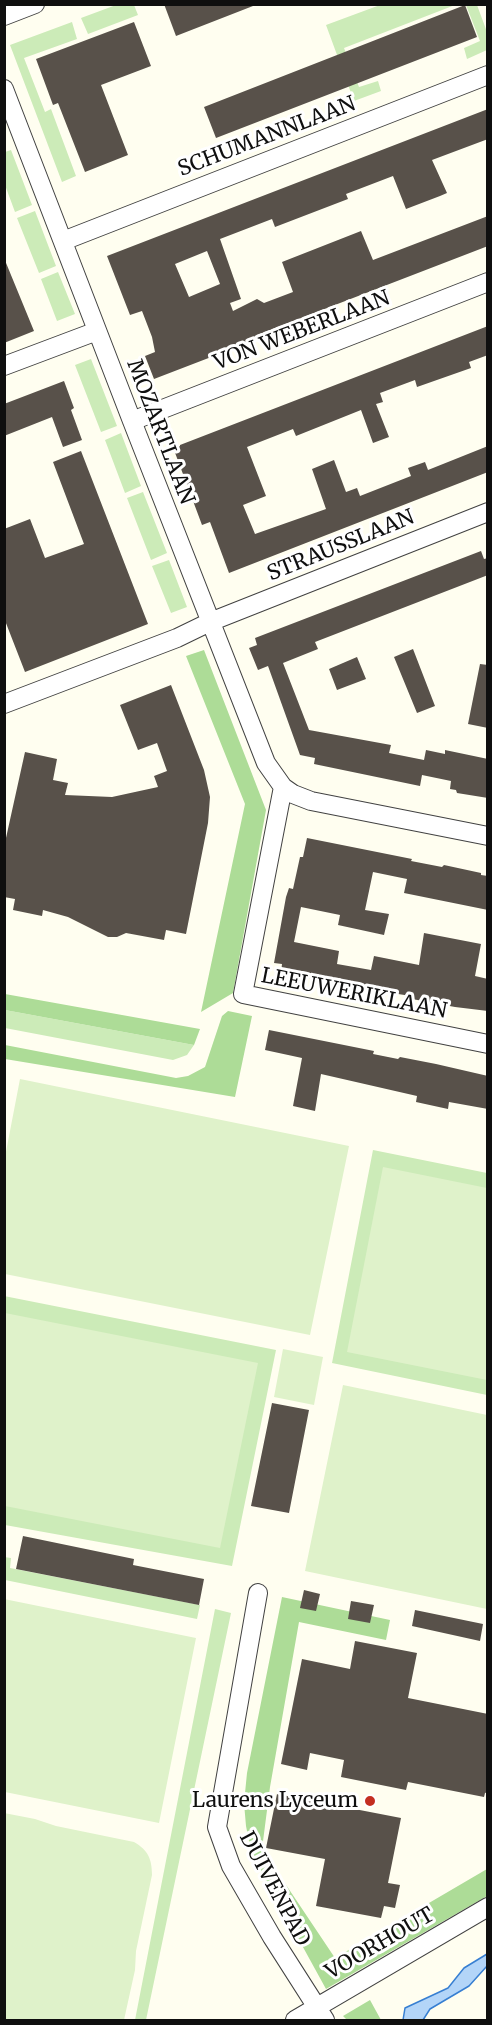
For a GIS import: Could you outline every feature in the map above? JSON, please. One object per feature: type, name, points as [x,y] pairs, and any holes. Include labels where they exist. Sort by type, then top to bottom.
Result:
[{"type":"street","points":[[4,16],[35,4]]},
{"type":"street","name":"SCHUMANNLAAN","points":[[63,241],[488,75]]},
{"type":"street","name":"MOZARTLAAN","points":[[4,89],[266,763],[283,787]]},
{"type":"street","name":"VON WEBERLAAN","points":[[132,421],[488,282]]},
{"type":"street","points":[[4,366],[97,331]]},
{"type":"street","name":"STRAUSSLAAN","points":[[4,704],[177,638],[210,622],[488,512]]},
{"type":"street","points":[[283,787],[311,801],[488,836]]},
{"type":"street","name":"LEEUWERIKLAAN","points":[[283,787],[243,994],[488,1044]]},
{"type":"street","name":"DUIVENPAD","points":[[258,1593],[217,1827],[231,1866],[320,2014]]},
{"type":"street","name":"VOORHOUT","points":[[295,2020],[320,2014],[488,1907]]},
{"type":"green space","points":[[116,5],[134,5],[138,15],[88,34],[81,18]]},
{"type":"green space","points":[[380,5],[455,5],[344,48],[359,87],[378,81],[381,91],[354,101],[326,25]]},
{"type":"green space","points":[[466,5],[477,5],[487,32],[487,50],[467,59],[464,48],[480,41]]},
{"type":"green space","points":[[72,22],[77,39],[24,58],[45,112],[51,109],[76,176],[62,182],[10,45]]},
{"type":"green space","points":[[11,150],[32,205],[15,212],[5,185],[5,152]]},
{"type":"green space","points":[[35,211],[56,266],[39,273],[17,218]]},
{"type":"green space","points":[[58,272],[75,314],[57,321],[41,279]]},
{"type":"green space","points":[[91,359],[117,426],[101,432],[75,365]]},
{"type":"green space","points":[[121,433],[141,486],[125,493],[105,440]]},
{"type":"green space","points":[[143,492],[167,553],[151,560],[127,498]]},
{"type":"green space","points":[[169,560],[187,607],[171,613],[152,566]]},
{"type":"green space","points":[[204,650],[266,810],[233,993],[201,1012],[245,804],[186,656]]},
{"type":"green space","points":[[5,994],[200,1029],[194,1045],[5,1010]]},
{"type":"green space","points":[[5,1010],[194,1045],[187,1055],[173,1060],[5,1028]]},
{"type":"green space","points":[[228,1011],[252,1016],[235,1097],[5,1059],[5,1045],[176,1078],[188,1076],[205,1067],[222,1016]]},
{"type":"green space","points":[[20,1079],[349,1146],[310,1335],[5,1274],[5,1157]]},
{"type":"green space","points":[[373,1150],[487,1173],[487,1395],[332,1363]]},
{"type":"green space","points":[[383,1167],[487,1188],[487,1380],[347,1352]]},
{"type":"green space","points":[[4,1296],[276,1350],[232,1566],[5,1525]]},
{"type":"green space","points":[[5,1313],[258,1363],[220,1548],[5,1506]]},
{"type":"green space","points":[[283,1349],[323,1357],[314,1405],[274,1397]]},
{"type":"green space","points":[[343,1385],[487,1415],[487,1609],[305,1571]]},
{"type":"green space","points":[[4,1557],[11,1558],[10,1568],[200,1605],[197,1619],[5,1580]]},
{"type":"green space","points":[[282,1597],[390,1620],[386,1640],[299,1622],[270,1787],[262,1849],[335,1958],[487,1869],[487,1896],[326,1989],[259,1867],[250,1846],[246,1826],[244,1803],[247,1773]]},
{"type":"green space","points":[[4,1599],[196,1638],[159,1823],[5,1792]]},
{"type":"green space","points":[[215,1609],[231,1613],[146,2020],[135,2020]]},
{"type":"green space","points":[[4,1813],[134,1842],[143,1848],[148,1856],[152,1875],[124,2020],[5,2020]]},
{"type":"green space","points":[[370,2000],[381,2020],[347,2020],[343,2016]]},
{"type":"water","points":[[487,1954],[487,1966],[469,1986],[430,2009],[423,2020],[403,2020],[405,2008],[448,1988],[464,1968]]},
{"type":"building","points":[[164,4],[253,4],[253,6],[176,36]]},
{"type":"building","points":[[465,5],[477,37],[216,138],[204,107]]},
{"type":"building","points":[[134,22],[151,66],[101,85],[128,155],[85,172],[58,103],[53,105],[36,59]]},
{"type":"building","points":[[488,109],[488,139],[432,160],[447,193],[406,209],[393,176],[346,194],[348,199],[275,227],[272,219],[220,239],[241,299],[230,303],[233,311],[257,299],[264,303],[293,292],[282,262],[361,231],[373,260],[488,216],[488,246],[257,335],[258,339],[154,379],[145,356],[155,352],[152,337],[142,311],[130,315],[107,256]],"holes":[[[207,251],[220,284],[189,297],[175,264]]]},
{"type":"building","points":[[4,258],[34,331],[4,343]]},
{"type":"building","points":[[488,326],[488,355],[469,362],[471,368],[417,387],[415,380],[380,393],[383,402],[376,404],[389,437],[373,443],[361,410],[296,436],[293,429],[247,447],[266,496],[243,505],[255,534],[326,509],[312,469],[334,460],[346,492],[357,488],[360,496],[411,476],[408,468],[425,462],[428,470],[488,446],[488,472],[229,573],[210,522],[202,525],[174,450],[180,445]]},
{"type":"building","points":[[64,381],[82,440],[63,447],[52,417],[4,436],[4,404]]},
{"type":"building","points":[[81,451],[148,624],[25,672],[4,618],[4,529],[30,519],[45,558],[84,544],[53,462]]},
{"type":"building","points":[[481,551],[484,559],[488,558],[488,575],[315,642],[318,649],[283,663],[309,730],[391,745],[389,753],[424,760],[426,750],[445,754],[445,750],[488,759],[488,798],[457,793],[456,790],[450,789],[451,781],[422,775],[420,786],[314,764],[315,758],[300,755],[268,666],[258,670],[249,648],[257,645],[255,638]]},
{"type":"building","points":[[413,649],[435,706],[417,713],[394,657]]},
{"type":"building","points":[[357,657],[366,679],[337,690],[329,669]]},
{"type":"building","points":[[480,664],[488,665],[488,728],[468,724]]},
{"type":"building","points":[[171,685],[204,770],[210,797],[208,823],[186,934],[166,930],[164,940],[126,933],[117,937],[108,937],[68,917],[43,910],[42,916],[13,910],[15,899],[4,897],[4,847],[25,752],[57,759],[53,780],[68,783],[65,795],[112,797],[158,787],[154,776],[167,771],[157,743],[138,750],[120,705]]},
{"type":"building","points":[[307,838],[488,876],[488,910],[404,893],[407,879],[373,872],[365,910],[389,914],[384,935],[338,925],[340,915],[301,907],[294,942],[339,951],[337,964],[371,970],[374,956],[419,965],[424,933],[481,944],[475,976],[488,979],[488,1011],[455,1007],[412,999],[411,996],[281,973],[282,964],[274,963],[286,897],[289,888],[293,889]]},
{"type":"building","points":[[269,1030],[374,1051],[373,1054],[398,1059],[400,1057],[488,1076],[488,1109],[449,1102],[448,1109],[416,1102],[417,1096],[321,1074],[315,1111],[293,1106],[302,1058],[265,1050]]},
{"type":"building","points":[[272,1403],[309,1410],[289,1513],[251,1506]]},
{"type":"building","points":[[23,1536],[134,1559],[133,1565],[204,1579],[199,1605],[16,1569]]},
{"type":"building","points":[[304,1590],[320,1594],[316,1611],[300,1608]]},
{"type":"building","points":[[351,1601],[374,1605],[370,1623],[348,1619]]},
{"type":"building","points":[[415,1610],[483,1624],[480,1641],[412,1626]]},
{"type":"building","points":[[355,1641],[417,1653],[408,1698],[488,1714],[488,1792],[484,1797],[408,1782],[406,1790],[341,1777],[344,1760],[310,1753],[307,1770],[281,1764],[302,1659],[350,1669]]},
{"type":"building","points":[[277,1794],[401,1818],[388,1883],[400,1885],[395,1908],[384,1906],[381,1918],[316,1906],[325,1859],[266,1848]]},
{"type":"place","name":"Laurens Lyceum","points":[[370,1801]]}]
